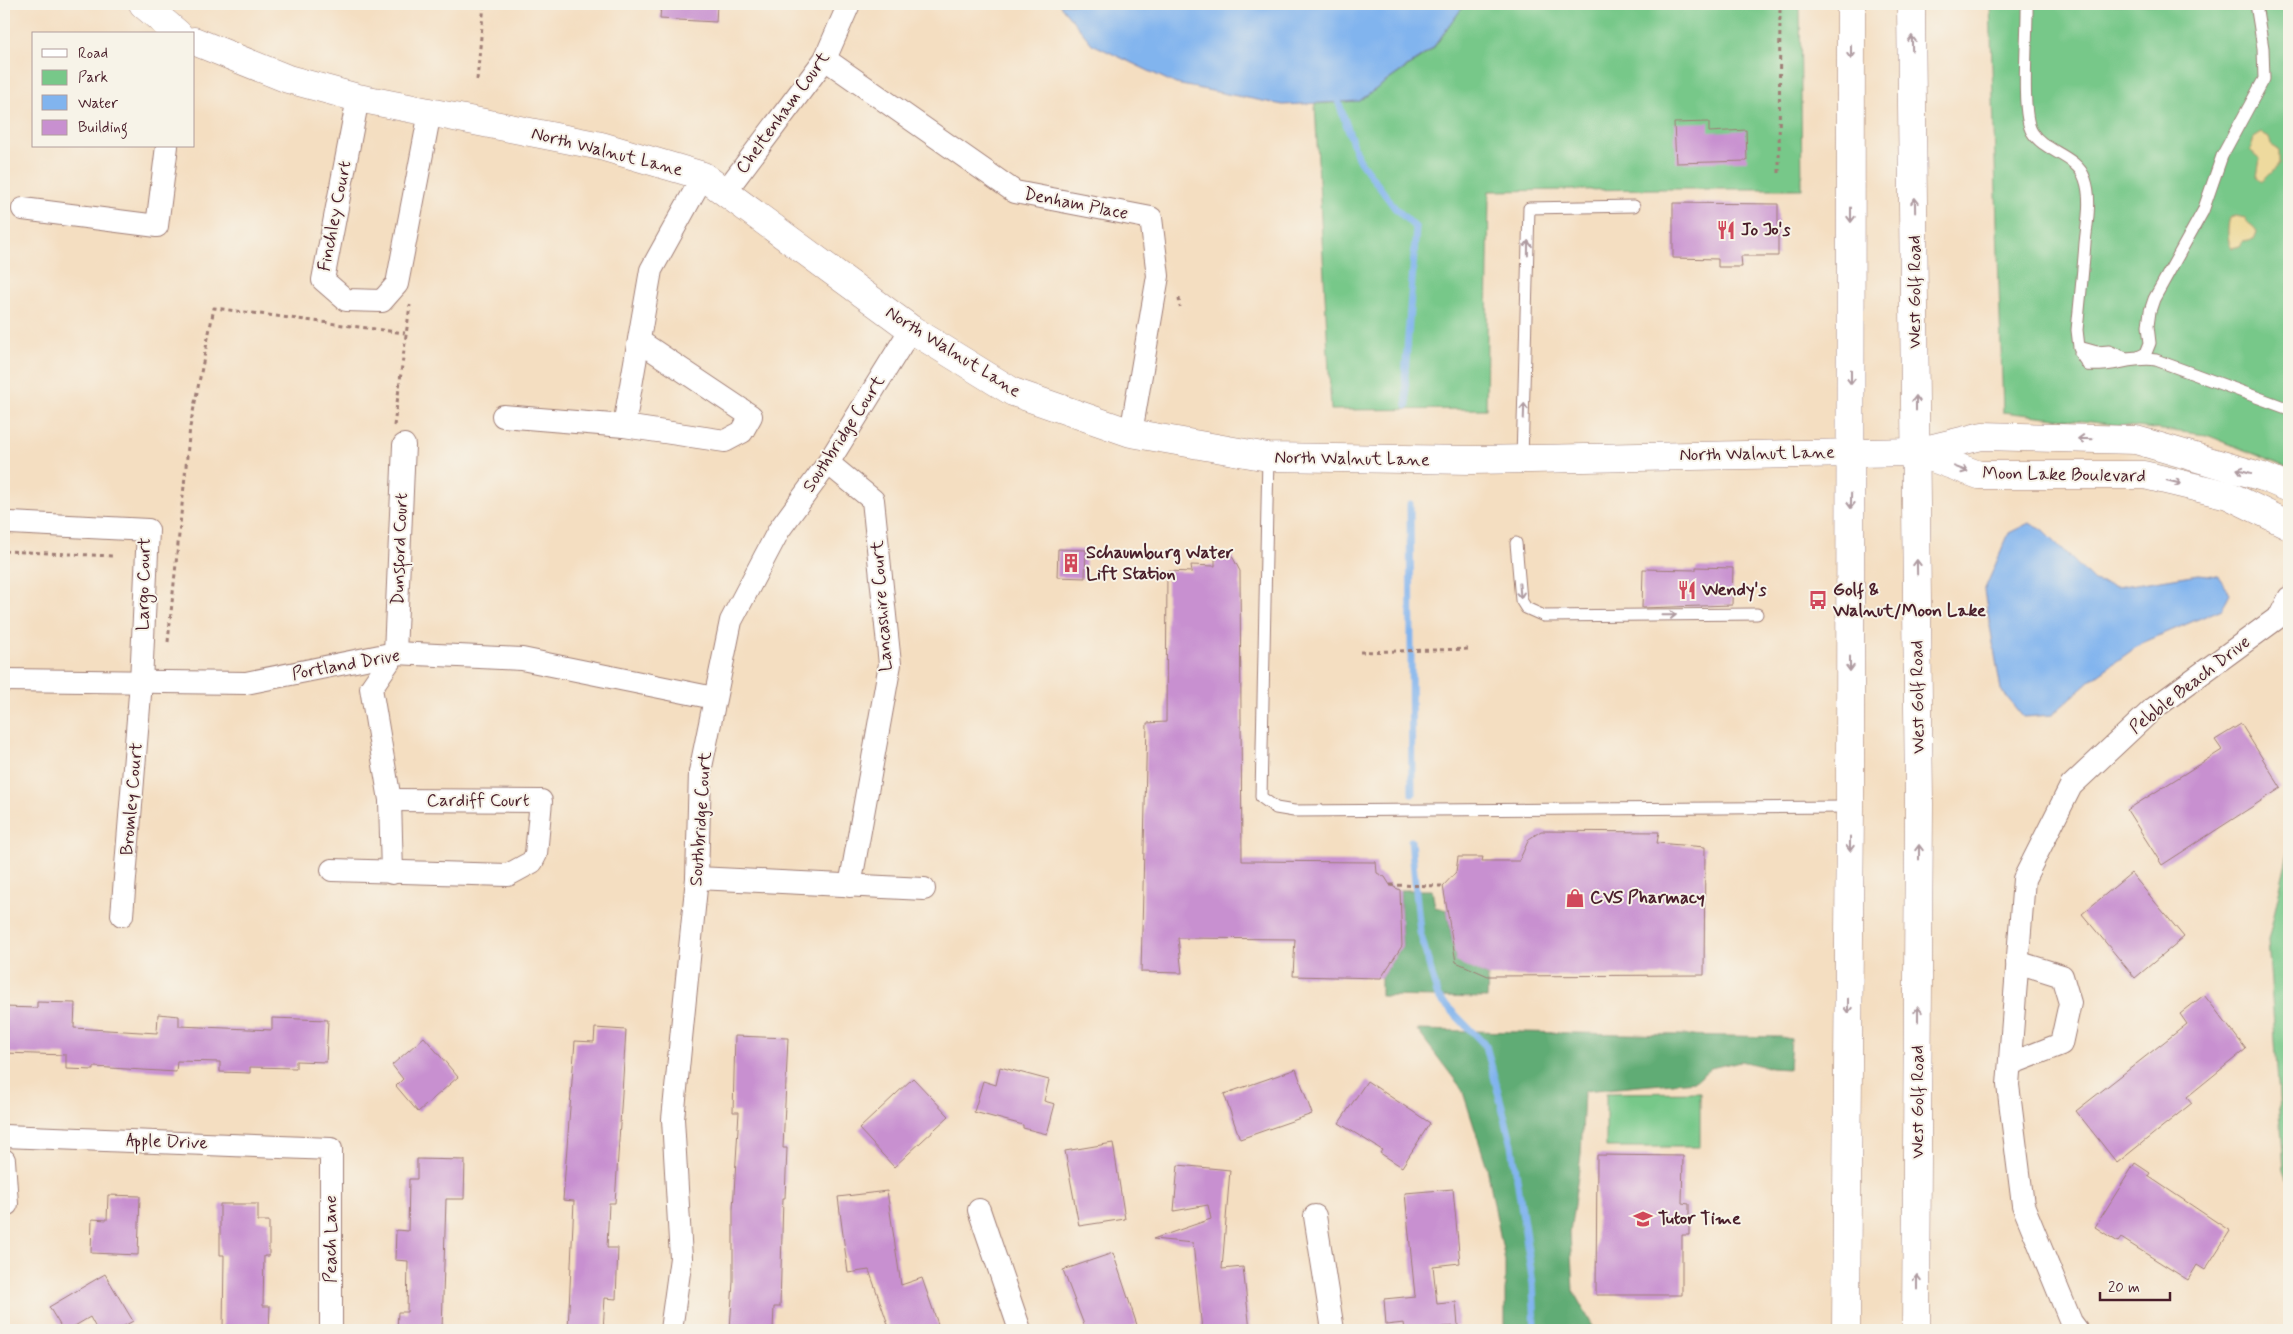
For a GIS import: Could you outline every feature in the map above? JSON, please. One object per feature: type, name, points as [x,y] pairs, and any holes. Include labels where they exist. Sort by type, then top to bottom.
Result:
[{"type":"street","points":[[143,4],[176,32]]},
{"type":"street","name":"Cheltenham Court","points":[[725,192],[825,59],[849,4]]},
{"type":"street","points":[[1846,1330],[1850,807],[1851,4]]},
{"type":"street","name":"West Golf Road","points":[[1911,4],[1916,286],[1920,804],[1916,1330]]},
{"type":"street","name":"North Walnut Lane","points":[[195,41],[288,79],[358,98],[601,146],[703,176],[911,329],[1013,392],[1131,433],[1268,457],[1522,459],[1916,452]]},
{"type":"street","name":"Denham Place","points":[[825,59],[1015,192],[1151,218],[1158,276],[1131,433]]},
{"type":"street","name":"Finchley Court","points":[[358,98],[323,280],[346,300],[382,301],[397,284],[430,112]]},
{"type":"street","points":[[23,209],[157,226],[167,148]]},
{"type":"street","points":[[624,426],[651,270],[703,176]]},
{"type":"street","name":"Southbridge Court","points":[[670,1330],[681,1258],[673,1119],[697,878],[700,772],[731,621],[779,530],[828,463],[911,329]]},
{"type":"street","points":[[504,416],[624,426],[725,441],[742,432],[751,416],[639,341]]},
{"type":"street","name":"Dunsford Court","points":[[395,653],[399,436]]},
{"type":"street","name":"Moon Lake Boulevard","points":[[1916,452],[1982,436],[2136,440],[2262,477],[2289,488]]},
{"type":"street","name":"Moon Lake Boulevard","points":[[1916,452],[1979,475],[2144,475],[2228,495],[2289,525]]},
{"type":"street","name":"Lancashire Court","points":[[828,463],[873,500],[890,664],[850,886]]},
{"type":"street","name":"Largo Court","points":[[10,523],[148,530],[142,682]]},
{"type":"street","name":"Pebble Beach Drive","points":[[2077,1330],[2071,1322],[2023,1205],[2008,1085],[2024,879],[2072,786],[2153,709],[2280,616],[2289,598]]},
{"type":"street","points":[[392,873],[390,800],[371,688],[395,653]]},
{"type":"street","name":"Portland Drive","points":[[4,680],[246,683],[395,653],[522,659],[714,698]]},
{"type":"street","name":"Bromley Court","points":[[122,915],[142,682]]},
{"type":"street","name":"Cardiff Court","points":[[332,870],[508,875],[523,869],[532,862],[536,854],[541,801],[390,800]]},
{"type":"street","points":[[697,878],[924,889]]},
{"type":"street","points":[[2010,1064],[2061,1044],[2070,1003],[2062,976],[2018,962]]},
{"type":"street","name":"Apple Drive","points":[[4,1136],[331,1149]]},
{"type":"street","name":"Peach Lane","points":[[331,1149],[331,1330]]},
{"type":"street","points":[[4,1160],[8,1204]]},
{"type":"street","points":[[978,1210],[1020,1330]]},
{"type":"street","points":[[1315,1216],[1334,1330]]},
{"type":"lane","points":[[2027,4],[2025,62],[2028,122],[2032,133],[2070,161],[2084,176],[2086,181],[2089,206],[2078,347],[2096,352],[2109,351],[2126,358],[2138,357],[2146,353],[2150,344]]},
{"type":"lane","points":[[2164,364],[2150,344],[2148,326],[2150,311],[2154,299],[2203,211],[2222,156],[2264,79],[2264,63],[2256,4]]},
{"type":"lane","points":[[1522,459],[1529,208],[1634,206]]},
{"type":"lane","points":[[2088,365],[2099,366],[2148,359],[2289,409]]},
{"type":"lane","points":[[1268,457],[1261,798],[1276,808],[1304,811],[1850,807]]},
{"type":"lane","points":[[1516,543],[1521,600],[1526,608],[1544,616],[1757,614]]},
{"type":"path","points":[[477,80],[484,4]]},
{"type":"path","points":[[1779,173],[1780,4]]},
{"type":"path","points":[[399,436],[405,333],[412,296]]},
{"type":"path","points":[[168,645],[190,427],[214,308],[405,333]]},
{"type":"path","points":[[4,377],[4,382]]},
{"type":"path","points":[[4,551],[114,556]]},
{"type":"path","points":[[1360,652],[1470,649]]},
{"type":"path","points":[[1390,885],[1443,886]]},
{"type":"green space","points":[[1465,4],[1800,4],[1802,189],[1489,191],[1486,409],[1331,410],[1315,104],[1359,101],[1432,50]]},
{"type":"green space","points":[[1990,4],[2289,4],[2289,468],[2207,435],[2003,412]]},
{"type":"green space","points":[[2289,848],[2289,1184],[2284,1169],[2268,941]]},
{"type":"green space","points":[[1400,890],[1432,890],[1435,907],[1447,910],[1456,961],[1488,976],[1487,998],[1381,996],[1381,978],[1402,946]]},
{"type":"green space","points":[[1417,1030],[1781,1037],[1791,1039],[1789,1069],[1771,1068],[1740,1061],[1711,1068],[1695,1081],[1584,1091],[1581,1155],[1570,1233],[1573,1291],[1595,1330],[1505,1330],[1505,1261],[1487,1167],[1462,1089]]},
{"type":"green space","points":[[1700,1092],[1700,1147],[1606,1147],[1606,1093]]},
{"type":"sand","points":[[2262,133],[2269,137],[2271,145],[2279,150],[2279,164],[2262,181],[2257,177],[2260,159],[2250,150],[2254,138]]},
{"type":"sand","points":[[2236,216],[2245,218],[2257,232],[2254,239],[2243,241],[2240,246],[2232,248],[2228,238],[2228,225],[2230,218]]},
{"type":"water","points":[[1059,4],[1465,4],[1432,49],[1359,101],[1283,105],[1176,84],[1092,44]]},
{"type":"water","points":[[2029,523],[2043,530],[2094,581],[2117,587],[2199,574],[2218,576],[2230,593],[2222,609],[2142,643],[2092,679],[2052,715],[2023,717],[2001,690],[1984,591],[2009,533]]},
{"type":"building","points":[[661,4],[717,4],[716,22],[660,19]]},
{"type":"building","points":[[1709,122],[1709,132],[1746,130],[1747,161],[1676,163],[1674,123]]},
{"type":"building","name":"Jo Jo's","points":[[1673,203],[1778,204],[1778,256],[1741,256],[1742,267],[1718,267],[1718,259],[1673,258]]},
{"type":"building","name":"Schaumburg Water Lift Station","points":[[1058,549],[1086,550],[1085,578],[1057,577]]},
{"type":"building","points":[[1215,554],[1232,556],[1240,571],[1242,861],[1376,862],[1377,873],[1385,877],[1390,885],[1400,890],[1402,946],[1381,978],[1293,976],[1295,939],[1178,938],[1182,973],[1141,972],[1147,723],[1166,722],[1167,571],[1192,572],[1191,565],[1215,566]]},
{"type":"building","name":"Wendy's","points":[[1696,567],[1733,568],[1732,605],[1642,608],[1643,569],[1696,570]]},
{"type":"building","points":[[2241,724],[2281,788],[2162,865],[2127,810],[2222,750],[2215,740]]},
{"type":"building","name":"CVS Pharmacy","points":[[1541,831],[1659,832],[1657,843],[1705,847],[1704,975],[1488,976],[1456,962],[1443,886],[1456,872],[1458,857],[1483,857],[1482,861],[1519,861],[1529,839]]},
{"type":"building","points":[[2131,873],[2184,937],[2135,978],[2082,914]]},
{"type":"building","points":[[2204,995],[2246,1049],[2187,1097],[2192,1103],[2117,1163],[2076,1111],[2187,1024],[2180,1014]]},
{"type":"building","points":[[37,1002],[75,1003],[74,1028],[157,1033],[158,1014],[179,1016],[179,1026],[272,1030],[272,1018],[328,1020],[326,1062],[296,1061],[296,1068],[250,1067],[250,1073],[220,1072],[220,1062],[177,1061],[176,1072],[94,1067],[94,1070],[66,1069],[66,1055],[4,1053],[4,1007],[37,1008]]},
{"type":"building","points":[[595,1028],[626,1030],[615,1203],[609,1203],[607,1248],[618,1248],[616,1299],[605,1298],[603,1330],[568,1330],[574,1201],[563,1200],[575,1041],[594,1042]]},
{"type":"building","points":[[735,1036],[788,1038],[783,1148],[787,1148],[785,1198],[783,1198],[780,1307],[774,1307],[773,1330],[730,1330],[733,1281],[733,1209],[739,1112],[733,1112]]},
{"type":"building","points":[[424,1037],[458,1077],[418,1112],[396,1086],[403,1079],[392,1065]]},
{"type":"building","points":[[1000,1067],[1049,1080],[1044,1101],[1055,1104],[1047,1134],[1023,1128],[1023,1125],[974,1112],[983,1081],[996,1085]]},
{"type":"building","points":[[1296,1069],[1312,1114],[1240,1139],[1224,1094]]},
{"type":"building","points":[[913,1078],[949,1116],[894,1167],[859,1129]]},
{"type":"building","points":[[1367,1081],[1430,1123],[1402,1167],[1380,1153],[1382,1150],[1339,1123]]},
{"type":"building","points":[[1113,1143],[1125,1219],[1079,1226],[1065,1151]]},
{"type":"building","name":"Tutor Time","points":[[1597,1155],[1683,1156],[1682,1203],[1689,1204],[1689,1235],[1682,1235],[1682,1295],[1596,1295]]},
{"type":"building","points":[[417,1159],[465,1160],[464,1199],[446,1199],[442,1330],[397,1330],[398,1312],[407,1312],[408,1261],[395,1260],[396,1230],[408,1231],[409,1179],[417,1179]]},
{"type":"building","points":[[2135,1163],[2150,1173],[2148,1176],[2230,1231],[2205,1270],[2197,1265],[2188,1280],[2121,1238],[2118,1242],[2095,1227]]},
{"type":"building","points":[[1178,1165],[1230,1170],[1222,1269],[1243,1267],[1250,1330],[1202,1330],[1193,1243],[1153,1239],[1211,1219],[1208,1205],[1174,1211]]},
{"type":"building","points":[[1453,1189],[1460,1263],[1433,1266],[1437,1304],[1456,1302],[1458,1326],[1442,1327],[1442,1330],[1405,1330],[1404,1323],[1386,1325],[1384,1299],[1415,1296],[1405,1193]]},
{"type":"building","points":[[887,1191],[901,1285],[922,1278],[940,1330],[890,1330],[869,1270],[848,1273],[838,1197]]},
{"type":"building","points":[[108,1195],[140,1196],[138,1255],[91,1253],[92,1219],[107,1220]]},
{"type":"building","points":[[220,1204],[258,1204],[258,1221],[269,1221],[269,1256],[264,1256],[263,1306],[270,1306],[269,1330],[223,1330],[224,1255],[220,1255]]},
{"type":"building","points":[[1113,1253],[1137,1325],[1121,1330],[1086,1330],[1063,1270]]},
{"type":"building","points":[[105,1274],[133,1321],[117,1330],[97,1330],[90,1317],[68,1330],[63,1330],[49,1307]]},
{"type":"waterway","points":[[1336,95],[1358,158],[1395,208],[1416,228],[1405,376],[1407,406]]},
{"type":"waterway","points":[[1410,504],[1412,794]]},
{"type":"waterway","points":[[1411,841],[1420,932],[1438,997],[1486,1046],[1512,1145],[1533,1284],[1535,1330]]},
{"type":"place","name":"Jo Jo's","points":[[1726,230]]},
{"type":"place","name":"Schaumburg Water Lift Station","points":[[1071,563]]},
{"type":"place","name":"Wendy's","points":[[1687,590]]},
{"type":"place","name":"Golf & Walnut/Moon Lake","points":[[1818,600]]},
{"type":"place","name":"CVS Pharmacy","points":[[1575,898]]},
{"type":"place","name":"Tutor Time","points":[[1643,1219]]}]
